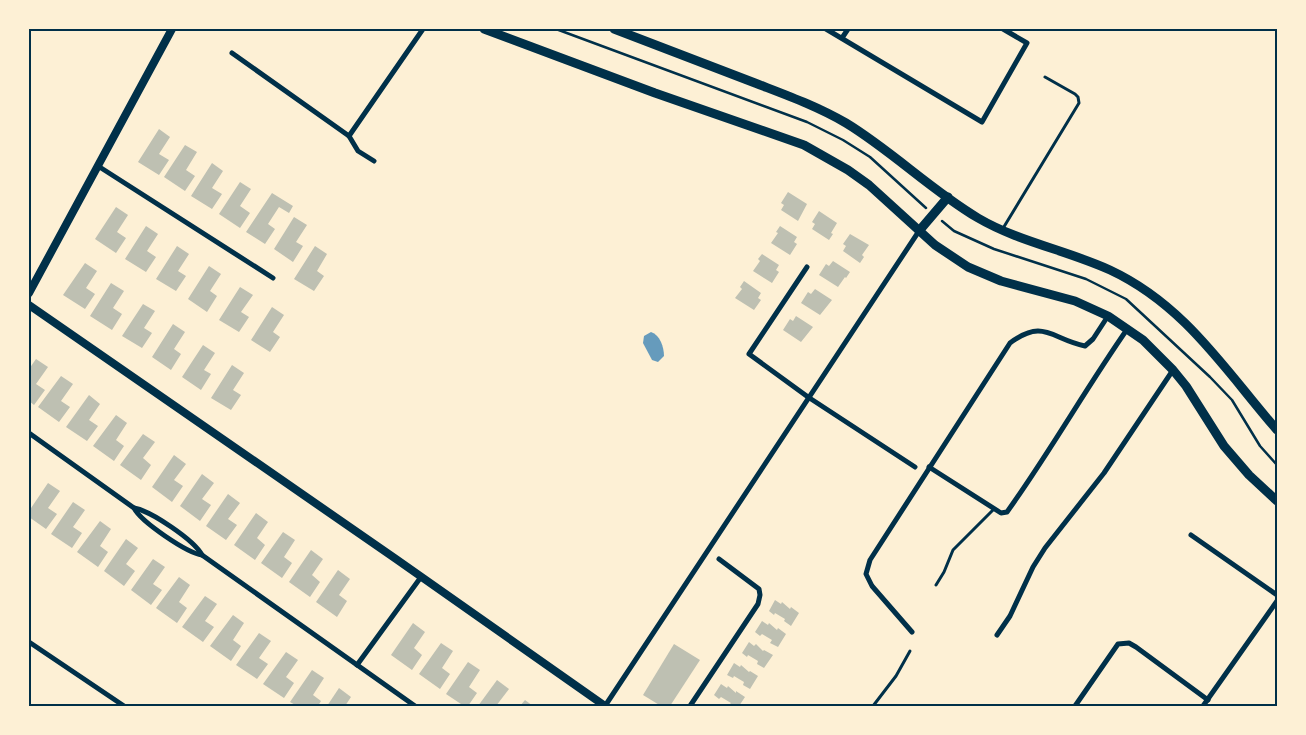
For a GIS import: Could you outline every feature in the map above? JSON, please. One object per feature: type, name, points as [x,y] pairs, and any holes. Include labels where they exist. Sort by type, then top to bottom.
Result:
[{"type":"main road","points":[[484,29],[663,96],[804,145],[869,185],[919,231],[951,257],[986,275],[1075,301],[1108,316],[1143,340],[1173,370],[1186,386],[1224,446],[1250,475],[1277,500]]},
{"type":"main road","points":[[614,29],[814,106],[870,138],[977,217],[1033,243],[1075,256],[1111,271],[1161,302],[1185,322],[1277,430]]},
{"type":"main road","points":[[919,231],[948,197]]},
{"type":"street","points":[[29,293],[172,29]]},
{"type":"street","points":[[349,136],[423,29]]},
{"type":"street","points":[[826,29],[982,122],[1027,43],[1003,29]]},
{"type":"street","points":[[842,38],[848,29]]},
{"type":"street","points":[[232,53],[349,136],[358,151],[374,161]]},
{"type":"street","points":[[98,166],[273,278]]},
{"type":"street","points":[[29,305],[605,706],[919,231]]},
{"type":"street","points":[[807,267],[749,354],[808,397],[915,467]]},
{"type":"street","points":[[912,632],[872,586],[866,574],[870,560],[1010,342],[1032,330],[1043,330],[1085,346],[1108,316]]},
{"type":"street","points":[[929,467],[1001,513],[1007,512],[1128,328]]},
{"type":"street","points":[[997,635],[1010,616],[1033,567],[1045,548],[1104,474],[1173,370]]},
{"type":"street","points":[[29,433],[134,508],[149,513],[192,542],[202,555],[415,706]]},
{"type":"street","points":[[134,508],[144,521],[187,550],[202,555]]},
{"type":"street","points":[[1191,535],[1277,595]]},
{"type":"street","points":[[690,706],[758,604],[760,595],[759,588],[719,560]]},
{"type":"street","points":[[358,666],[421,577]]},
{"type":"street","points":[[1203,706],[1277,601]]},
{"type":"street","points":[[29,642],[124,706]]},
{"type":"street","points":[[1075,706],[1118,644],[1129,644],[1136,647],[1208,700]]},
{"type":"lane","points":[[1002,230],[1079,103],[1078,97],[1075,94],[1045,77]]},
{"type":"lane","points":[[936,585],[944,572],[953,550],[995,509]]},
{"type":"lane","points":[[873,706],[896,676],[910,651]]},
{"type":"water","points":[[651,332],[659,339],[663,349],[664,356],[658,362],[652,360],[643,343],[644,336]]},
{"type":"building","points":[[159,129],[170,137],[159,154],[169,160],[159,175],[138,162]]},
{"type":"building","points":[[185,145],[197,152],[186,170],[195,176],[185,191],[164,177]]},
{"type":"building","points":[[212,163],[223,171],[212,188],[222,194],[212,209],[191,196]]},
{"type":"building","points":[[240,182],[251,189],[240,206],[250,213],[240,228],[219,214]]},
{"type":"building","points":[[788,192],[807,204],[798,221],[781,210],[784,205],[781,203]]},
{"type":"building","points":[[272,193],[293,206],[289,213],[279,207],[268,224],[275,229],[265,244],[246,232]]},
{"type":"building","points":[[116,207],[128,215],[117,232],[126,238],[116,253],[95,239]]},
{"type":"building","points":[[819,211],[837,223],[829,240],[812,229],[815,224],[812,222]]},
{"type":"building","points":[[294,217],[307,225],[296,242],[303,246],[293,262],[274,249]]},
{"type":"building","points":[[146,226],[158,234],[147,251],[156,257],[146,272],[125,259]]},
{"type":"building","points":[[780,226],[797,237],[794,242],[797,244],[790,255],[771,243],[778,233],[776,232]]},
{"type":"building","points":[[850,234],[869,245],[862,255],[864,257],[860,263],[843,251],[846,246],[843,244]]},
{"type":"building","points":[[177,246],[189,254],[178,271],[186,276],[176,291],[156,279]]},
{"type":"building","points":[[315,246],[327,254],[317,271],[324,276],[314,291],[294,279]]},
{"type":"building","points":[[762,254],[779,265],[776,270],[779,272],[772,283],[753,271],[760,261],[758,259]]},
{"type":"building","points":[[833,261],[850,272],[838,287],[819,275],[826,264],[829,266]]},
{"type":"building","points":[[85,263],[97,271],[86,288],[95,294],[85,309],[63,295]]},
{"type":"building","points":[[209,266],[221,274],[210,291],[217,296],[207,312],[188,299]]},
{"type":"building","points":[[744,281],[761,293],[758,298],[761,300],[754,310],[735,298],[742,289],[740,287]]},
{"type":"building","points":[[111,283],[124,291],[113,308],[122,314],[112,330],[90,316]]},
{"type":"building","points":[[240,287],[253,295],[241,312],[249,317],[239,332],[219,320]]},
{"type":"building","points":[[815,289],[832,300],[820,315],[801,303],[808,292],[811,294]]},
{"type":"building","points":[[143,304],[155,311],[144,328],[152,333],[142,348],[122,336]]},
{"type":"building","points":[[272,307],[284,315],[273,332],[280,337],[270,352],[251,340]]},
{"type":"building","points":[[796,316],[813,327],[801,342],[783,330],[790,319],[793,321]]},
{"type":"building","points":[[173,324],[185,332],[174,349],[181,354],[171,370],[152,357]]},
{"type":"building","points":[[203,345],[215,353],[204,370],[211,374],[201,390],[182,377]]},
{"type":"building","points":[[36,359],[48,367],[36,384],[45,390],[34,405],[29,401],[29,369]]},
{"type":"building","points":[[232,365],[244,373],[233,390],[241,395],[231,410],[211,398]]},
{"type":"building","points":[[61,376],[73,384],[61,401],[70,407],[59,422],[38,407]]},
{"type":"building","points":[[89,395],[100,404],[89,420],[98,426],[87,441],[66,427]]},
{"type":"building","points":[[116,415],[127,423],[116,440],[124,446],[114,461],[93,446]]},
{"type":"building","points":[[143,434],[155,442],[143,458],[151,465],[141,480],[120,465]]},
{"type":"building","points":[[174,455],[186,464],[174,480],[183,486],[172,502],[152,487]]},
{"type":"building","points":[[202,474],[214,483],[202,499],[211,505],[200,521],[180,506]]},
{"type":"building","points":[[48,483],[60,491],[48,508],[57,514],[46,529],[29,517],[29,511]]},
{"type":"building","points":[[228,494],[240,503],[228,519],[237,525],[226,540],[206,526]]},
{"type":"building","points":[[73,502],[85,510],[73,527],[82,533],[72,548],[51,534]]},
{"type":"building","points":[[256,513],[268,522],[257,538],[265,545],[255,560],[234,545]]},
{"type":"building","points":[[100,521],[111,529],[100,546],[108,552],[98,567],[77,552]]},
{"type":"building","points":[[283,532],[295,540],[284,557],[292,563],[282,578],[261,563]]},
{"type":"building","points":[[126,539],[138,548],[126,564],[135,571],[124,586],[104,571]]},
{"type":"building","points":[[311,550],[323,559],[312,575],[320,582],[310,597],[289,582]]},
{"type":"building","points":[[153,559],[165,567],[153,584],[162,590],[151,605],[131,590]]},
{"type":"building","points":[[338,570],[350,579],[339,595],[347,601],[337,617],[316,602]]},
{"type":"building","points":[[179,577],[190,585],[179,602],[187,608],[177,623],[156,608]]},
{"type":"building","points":[[205,596],[217,604],[205,621],[214,627],[203,642],[182,627]]},
{"type":"building","points":[[775,600],[781,604],[782,602],[790,609],[791,607],[799,613],[791,626],[784,621],[785,619],[769,611]]},
{"type":"building","points":[[233,615],[244,623],[233,640],[241,646],[231,661],[210,646]]},
{"type":"building","points":[[762,621],[768,625],[769,623],[777,630],[778,628],[786,634],[778,647],[770,643],[772,640],[755,632]]},
{"type":"building","points":[[413,623],[425,632],[414,648],[422,655],[412,670],[391,655]]},
{"type":"building","points":[[259,633],[271,641],[259,658],[268,664],[257,679],[236,665]]},
{"type":"building","points":[[749,642],[754,646],[756,644],[763,651],[773,655],[764,668],[757,664],[758,661],[742,653]]},
{"type":"building","points":[[441,643],[453,651],[442,668],[450,674],[440,689],[419,674]]},
{"type":"building","points":[[674,644],[700,660],[670,706],[661,706],[643,695]]},
{"type":"building","points":[[286,652],[298,660],[286,677],[294,683],[284,698],[263,684]]},
{"type":"building","points":[[468,662],[480,670],[469,687],[477,693],[468,706],[464,706],[446,694]]},
{"type":"building","points":[[734,663],[740,667],[741,665],[749,672],[758,676],[750,689],[743,685],[744,682],[734,676],[733,678],[727,675]]},
{"type":"building","points":[[312,670],[324,678],[313,695],[321,701],[318,706],[297,706],[290,702]]},
{"type":"building","points":[[497,680],[509,689],[496,706],[478,706]]},
{"type":"building","points":[[721,684],[727,688],[728,686],[736,693],[736,691],[745,697],[739,706],[730,706],[731,703],[714,695]]},
{"type":"building","points":[[339,688],[351,697],[345,706],[327,706]]},
{"type":"building","points":[[525,700],[533,706],[520,706]]}]
